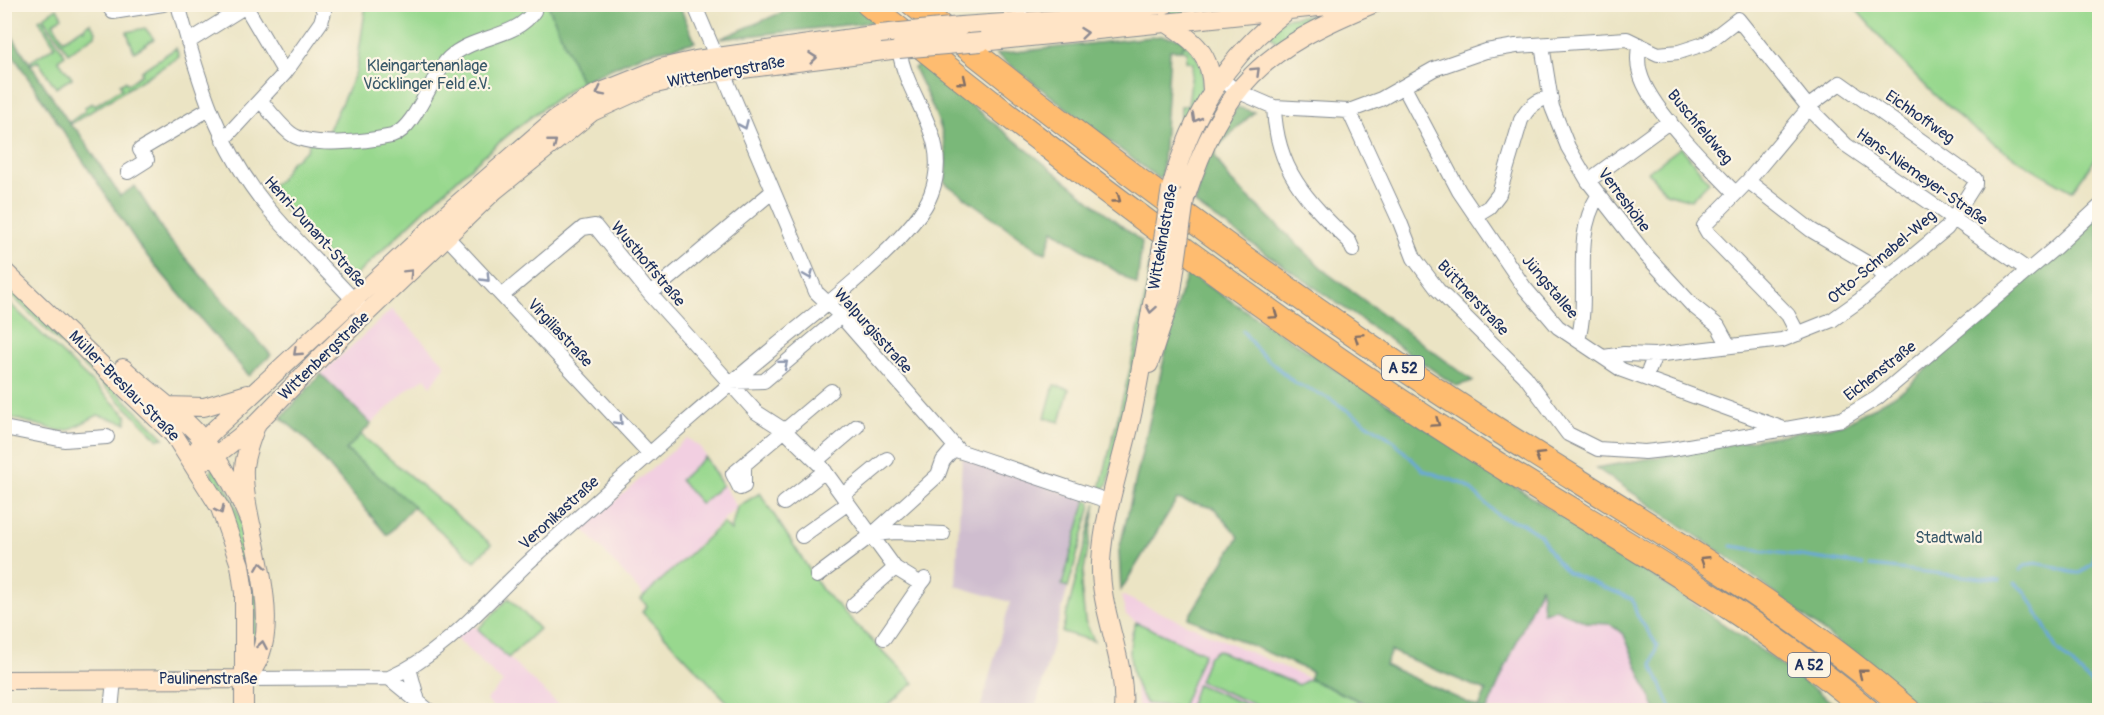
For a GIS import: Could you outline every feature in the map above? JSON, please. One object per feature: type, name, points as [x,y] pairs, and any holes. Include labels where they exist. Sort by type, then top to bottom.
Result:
[{"type":"highway","name":"A 52","points":[[868,4],[1043,146],[1278,317],[1483,455],[1698,587],[1799,657],[1867,711]]},
{"type":"highway","name":"A 52","points":[[913,4],[1063,124],[1249,261],[1493,427],[1760,598],[1835,652],[1908,711]]},
{"type":"main road","name":"Wittenbergstraße","points":[[215,456],[257,423],[494,191],[592,112],[651,86],[718,63],[880,34],[1022,22],[1348,4]]},
{"type":"main road","name":"Wittekindstraße","points":[[1134,405],[1161,333],[1171,298],[1176,263],[1178,193],[1217,118],[1255,70],[1300,37],[1373,4]]},
{"type":"main road","name":"Wittekindstraße","points":[[1127,710],[1101,571],[1104,533],[1134,405],[1161,252],[1178,193],[1188,133],[1216,85],[1260,31],[1293,7]]},
{"type":"main road","points":[[1166,13],[1206,58],[1216,85]]},
{"type":"main road","name":"Wittenbergstraße","points":[[191,459],[203,441],[454,207],[554,120],[596,94],[626,80],[661,68],[981,42],[1022,22]]},
{"type":"main road","name":"Müller-Breslau-Straße","points":[[4,258],[203,441],[239,495],[252,527]]},
{"type":"main road","name":"Müller-Breslau-Straße","points":[[4,272],[174,435],[191,459],[220,508],[240,565],[246,618],[245,679]]},
{"type":"main road","name":"Wittenbergstraße","points":[[166,406],[204,407],[255,392]]},
{"type":"main road","name":"Müller-Breslau-Straße","points":[[245,679],[258,661],[264,623],[262,570],[252,527],[244,467],[257,423]]},
{"type":"main road","points":[[191,459],[204,461],[215,456]]},
{"type":"main road","points":[[244,711],[245,679]]},
{"type":"main road","name":"Paulinenstraße","points":[[4,680],[245,679]]},
{"type":"street","points":[[107,4],[112,12],[163,4]]},
{"type":"street","name":"Henri-Dunant-Straße","points":[[178,4],[209,109],[223,140],[243,174],[267,207],[366,314]]},
{"type":"street","points":[[223,140],[285,73],[321,22],[324,12],[321,4]]},
{"type":"street","name":"Walpurgisstraße","points":[[694,4],[816,292],[841,316],[954,448]]},
{"type":"street","points":[[188,42],[248,6],[285,73]]},
{"type":"street","points":[[261,101],[290,134],[303,140],[348,141],[392,136],[398,134],[408,124],[449,58],[460,50],[521,24],[534,11]]},
{"type":"street","name":"Hans-Niemeyer-Straße","points":[[1639,45],[1658,54],[1679,52],[1707,43],[1738,19],[1809,108],[1846,145],[2028,270]]},
{"type":"street","points":[[1216,85],[1274,107],[1349,111],[1404,87],[1434,69],[1468,56],[1501,48],[1627,39],[1639,45]]},
{"type":"street","name":"Verreshöhe","points":[[1542,45],[1551,98],[1568,147],[1588,181],[1646,255],[1692,305],[1718,326],[1730,346]]},
{"type":"street","name":"Buschfeldweg","points":[[1639,45],[1640,76],[1670,121],[1735,193]]},
{"type":"street","name":"Veronikastraße","points":[[409,669],[463,624],[731,382],[828,304],[915,220],[927,205],[938,174],[938,152],[933,134],[901,63],[898,49]]},
{"type":"street","name":"Eichhoffweg","points":[[1809,108],[1837,84],[1844,84],[1971,174],[1975,184],[1953,218]]},
{"type":"street","name":"Jüngstallee","points":[[1404,87],[1438,156],[1524,287],[1558,327],[1622,369],[1646,380],[1786,429]]},
{"type":"street","points":[[1476,215],[1489,207],[1499,194],[1521,120],[1526,111],[1542,99],[1551,98]]},
{"type":"street","points":[[1274,107],[1276,134],[1290,174],[1306,197],[1349,241],[1353,250]]},
{"type":"street","points":[[1798,334],[1788,315],[1705,230],[1706,222],[1748,181],[1809,108]]},
{"type":"street","points":[[128,172],[147,160],[140,150],[209,109]]},
{"type":"street","name":"Büttnerstraße","points":[[1349,111],[1401,222],[1414,258],[1438,290],[1525,376],[1564,430]]},
{"type":"street","points":[[1588,181],[1670,121]]},
{"type":"street","points":[[1748,181],[1783,211],[1876,269],[1886,278]]},
{"type":"street","points":[[650,294],[773,191]]},
{"type":"street","points":[[1578,340],[1584,305],[1584,235],[1587,218],[1598,196]]},
{"type":"street","name":"Eichenstraße","points":[[1564,430],[1574,440],[1598,450],[1646,452],[1842,419],[1865,407],[2028,270],[2100,206]]},
{"type":"street","name":"Otto-Schnabel-Weg","points":[[1604,357],[1624,354],[1655,355],[1782,340],[1798,334],[1832,320],[1939,236],[1953,218]]},
{"type":"street","name":"Wusthoffstraße","points":[[502,295],[584,228],[592,225],[601,232],[650,294],[756,412],[784,430],[821,466],[873,534],[895,568]]},
{"type":"street","name":"Virgiliastraße","points":[[446,236],[650,454]]},
{"type":"street","points":[[731,382],[764,381],[841,316]]},
{"type":"street","points":[[1649,370],[1655,355]]},
{"type":"street","points":[[744,466],[831,391]]},
{"type":"street","points":[[784,503],[857,426]]},
{"type":"street","points":[[4,428],[64,440],[107,437]]},
{"type":"street","points":[[817,576],[873,534],[938,475],[943,461],[954,448],[1111,502]]},
{"type":"street","points":[[802,536],[846,499],[887,459]]},
{"type":"street","points":[[873,534],[896,532],[943,534]]},
{"type":"street","points":[[853,605],[895,568],[923,581],[884,638]]},
{"type":"street","points":[[409,669],[423,706]]},
{"type":"street","name":"Paulinenstraße","points":[[245,679],[389,678],[409,669]]},
{"type":"street","points":[[389,678],[423,706]]},
{"type":"street","points":[[111,711],[114,680]]},
{"type":"shaded area","points":[[392,309],[446,365],[431,386],[425,378],[409,388],[371,424],[321,374]]},
{"type":"shaded area","points":[[687,438],[700,447],[737,507],[644,596],[583,529]]},
{"type":"shaded area","points":[[962,458],[1086,500],[1062,584],[1068,587],[1035,710],[980,710],[1010,602],[956,586]]},
{"type":"shaded area","points":[[1541,585],[1555,609],[1589,623],[1610,624],[1624,635],[1656,710],[1487,710]]},
{"type":"shaded area","points":[[1121,595],[1381,710],[1139,710],[1130,655],[1131,633],[1136,622],[1126,615]]},
{"type":"shaded area","points":[[464,626],[476,627],[564,710],[495,710],[486,700],[503,683],[453,635]]},
{"type":"green space","name":"Kleingartenanlage Vöcklinger Feld e.V.","points":[[366,5],[548,5],[581,82],[519,126],[433,202],[350,281],[266,189],[280,180],[290,163],[307,150],[310,139],[325,138],[356,72]]},
{"type":"green space","points":[[548,5],[679,5],[695,42],[644,54],[581,82]]},
{"type":"green space","points":[[799,5],[862,5],[882,21],[720,39]]},
{"type":"green space","points":[[1193,5],[1249,5],[1249,8],[1143,18],[1143,14]]},
{"type":"green space","points":[[1852,5],[2099,5],[2099,154],[2072,191],[2002,150],[1939,99]]},
{"type":"green space","points":[[57,8],[62,17],[53,23],[63,40],[82,28],[84,30],[85,26],[90,23],[96,31],[95,35],[68,53],[44,17]]},
{"type":"green space","points":[[1329,13],[1279,45],[1268,32],[1285,18]]},
{"type":"green space","points":[[42,18],[65,55],[58,60],[72,78],[56,88],[38,61],[32,64],[31,61],[55,46],[39,20]]},
{"type":"green space","points":[[4,24],[120,196],[135,186],[167,237],[271,355],[249,376],[142,250],[5,43]]},
{"type":"green space","points":[[145,28],[154,39],[134,52],[127,32]]},
{"type":"green space","points":[[1161,36],[1181,38],[1185,44],[1181,50],[1170,50],[1162,176],[1159,179],[996,54]]},
{"type":"green space","points":[[1185,44],[1199,62],[1203,82],[1193,112],[1188,122],[1183,123],[1181,106],[1188,106],[1193,63],[1186,61],[1187,51],[1181,50]]},
{"type":"green space","points":[[176,48],[179,57],[71,124],[70,122],[85,111],[85,107],[92,103],[94,106],[122,88],[120,84],[125,81],[128,84],[142,74],[141,71]]},
{"type":"green space","points":[[920,64],[1142,242],[1137,285],[1053,230],[1046,253],[1038,250],[945,183],[946,151],[934,111],[914,68]]},
{"type":"green space","points":[[1237,107],[1254,112],[1216,148],[1215,157],[1231,181],[1327,273],[1473,381],[1456,386],[1195,204],[1207,157]]},
{"type":"green space","points":[[1681,147],[1709,182],[1691,200],[1666,193],[1648,172]]},
{"type":"green space","name":"Stadtwald","points":[[2099,213],[2099,710],[1924,710],[1732,560],[1596,468],[1844,424],[1904,390]]},
{"type":"green space","points":[[1151,247],[1156,251],[1145,320],[1108,483],[1104,489],[1100,489],[1131,366],[1147,287]]},
{"type":"green space","points":[[1188,273],[1674,590],[1842,710],[1656,710],[1624,635],[1610,624],[1589,623],[1555,609],[1543,612],[1541,586],[1487,710],[1381,710],[1309,679],[1312,672],[1188,618],[1239,537],[1214,508],[1177,499],[1121,590],[1119,551],[1177,304]],"holes":[[[1391,651],[1486,691],[1479,708],[1385,665]]]},
{"type":"green space","points":[[4,280],[164,438],[158,439],[5,289]]},
{"type":"green space","points":[[5,299],[127,416],[126,423],[98,415],[69,430],[60,431],[5,416]]},
{"type":"green space","points":[[321,374],[371,424],[346,450],[414,506],[387,535],[305,438],[281,418]]},
{"type":"green space","points":[[1054,385],[1069,389],[1060,422],[1045,418]]},
{"type":"green space","points":[[360,434],[491,544],[475,561],[346,449]]},
{"type":"green space","points":[[705,457],[722,485],[701,504],[680,480]]},
{"type":"green space","points":[[213,467],[226,487],[245,531],[256,600],[255,648],[251,648],[211,472]]},
{"type":"green space","points":[[760,493],[823,591],[914,683],[881,710],[735,710],[642,612],[647,606],[641,599],[723,523],[731,531],[737,507]]},
{"type":"green space","points":[[1086,500],[1091,502],[1090,509],[1068,587],[1062,585]]},
{"type":"green space","points":[[1096,503],[1081,586],[1085,621],[1094,641],[1062,632]]},
{"type":"green space","points":[[509,598],[539,629],[508,658],[478,629]]},
{"type":"green space","points":[[1136,622],[1204,653],[1182,707],[1147,704],[1141,695],[1133,675],[1130,653]]},
{"type":"green space","points":[[1217,650],[1299,685],[1309,679],[1359,701],[1354,709],[1268,710],[1199,681],[1208,657]]},
{"type":"green space","points":[[1197,684],[1259,710],[1188,710]]},
{"type":"waterway","points":[[1243,331],[1258,351],[1295,383],[1330,399],[1391,439],[1423,470],[1466,485],[1499,516],[1521,523],[1540,535],[1554,558],[1567,572],[1632,599],[1637,615],[1657,645],[1652,665],[1672,710]]},
{"type":"waterway","points":[[1731,546],[1863,565]]},
{"type":"waterway","points":[[2020,570],[2033,563],[2080,573],[2093,563],[2094,553],[2100,548]]},
{"type":"waterway","points":[[1870,566],[2000,580]]},
{"type":"waterway","points":[[2014,583],[2026,592],[2056,648],[2098,690]]}]
